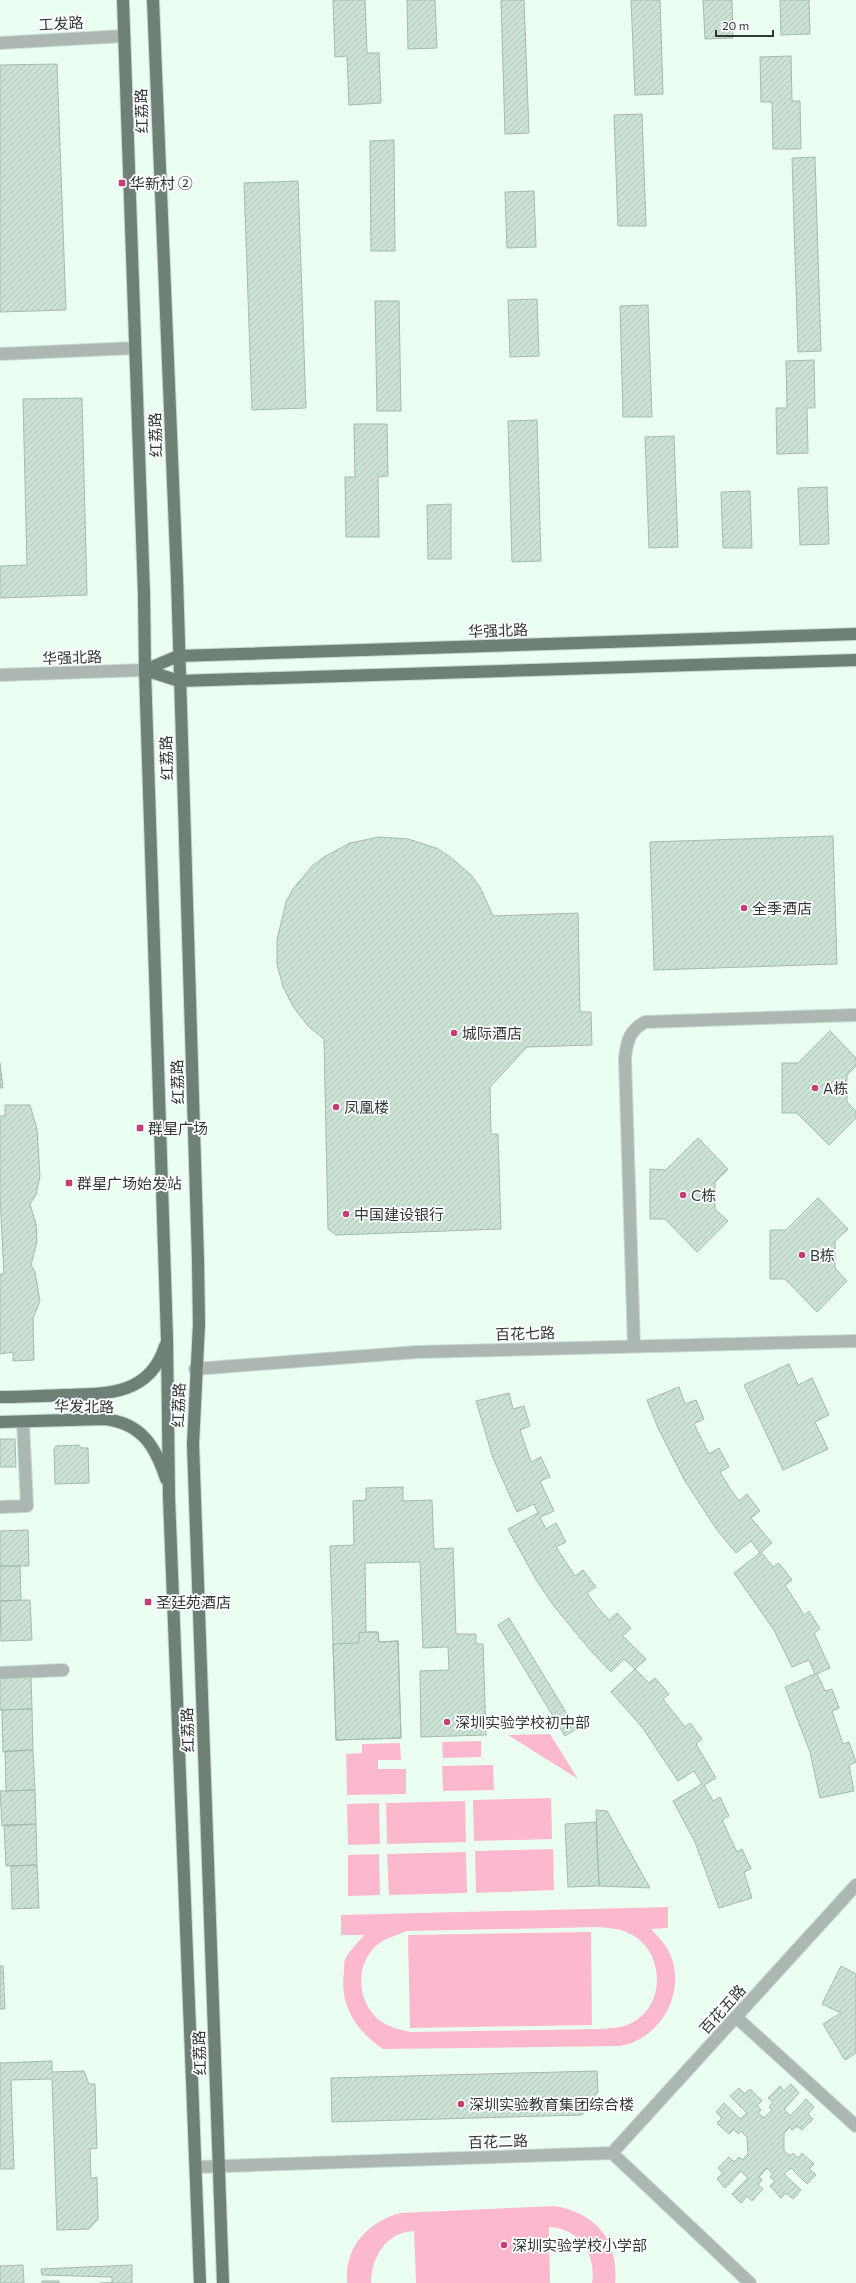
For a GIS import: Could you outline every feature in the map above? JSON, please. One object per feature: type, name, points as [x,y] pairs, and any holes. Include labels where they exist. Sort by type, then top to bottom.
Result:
[{"type":"main road","name":"红荔路","points":[[123,0],[144,594],[145,670],[167,1339],[169,1497],[200,2283]]},
{"type":"main road","name":"红荔路","points":[[153,0],[177,578],[178,656],[199,1267],[199,1324],[195,1368],[193,1452],[223,2283]]},
{"type":"main road","name":"华强北路","points":[[145,670],[178,656],[856,634]]},
{"type":"main road","name":"华强北路","points":[[145,670],[180,681],[856,660]]},
{"type":"main road","name":"华发北路","points":[[0,1397],[102,1394],[124,1390],[144,1378],[153,1369],[163,1352],[167,1339]]},
{"type":"main road","name":"华发北路","points":[[0,1422],[104,1419],[129,1425],[144,1437],[156,1454],[166,1479],[169,1497]]},
{"type":"street","name":"工发路","points":[[0,42],[124,36]]},
{"type":"street","points":[[0,354],[135,348]]},
{"type":"street","name":"华强北路","points":[[0,675],[145,670]]},
{"type":"street","points":[[634,1346],[625,1058],[627,1040],[634,1028],[645,1022],[856,1015]]},
{"type":"street","name":"百花七路","points":[[195,1368],[417,1352],[856,1341]]},
{"type":"street","points":[[0,1507],[27,1506],[23,1422]]},
{"type":"street","points":[[0,1673],[63,1670]]},
{"type":"street","name":"百花五路","points":[[612,2153],[856,1886]]},
{"type":"street","points":[[736,2017],[856,2126]]},
{"type":"street","points":[[612,2153],[750,2283]]},
{"type":"street","name":"百花二路","points":[[196,2167],[612,2153]]},
{"type":"shaded area","points":[[550,1734],[578,1779],[508,1735]]},
{"type":"shaded area","points":[[481,1741],[481,1757],[443,1758],[442,1742]]},
{"type":"shaded area","points":[[400,1743],[401,1760],[378,1760],[378,1769],[406,1769],[406,1794],[347,1795],[346,1754],[362,1753],[362,1744]]},
{"type":"shaded area","points":[[493,1765],[494,1790],[443,1791],[442,1766]]},
{"type":"shaded area","points":[[551,1798],[552,1839],[474,1841],[473,1800]]},
{"type":"shaded area","points":[[465,1801],[466,1842],[387,1844],[386,1803]]},
{"type":"shaded area","points":[[379,1803],[380,1844],[348,1845],[347,1804]]},
{"type":"shaded area","points":[[553,1849],[554,1890],[476,1893],[475,1851]]},
{"type":"shaded area","points":[[466,1852],[467,1893],[389,1895],[387,1854]]},
{"type":"shaded area","points":[[379,1854],[380,1895],[348,1896],[348,1855]]},
{"type":"shaded area","points":[[668,1907],[668,1928],[651,1929],[665,1945],[673,1961],[675,1988],[666,2013],[658,2024],[648,2034],[634,2042],[619,2046],[383,2049],[373,2042],[357,2025],[347,2006],[343,1984],[345,1959],[364,1935],[341,1935],[341,1915]],"holes":[[[598,1927],[621,1930],[634,1936],[644,1945],[651,1955],[656,1968],[657,1981],[655,1993],[650,2005],[642,2015],[624,2026],[601,2029],[411,2032],[400,2030],[382,2022],[367,2006],[363,1996],[361,1985],[362,1974],[364,1964],[369,1954],[383,1941],[407,1931]]]},
{"type":"shaded area","points":[[591,1932],[592,2025],[410,2028],[408,1935]]},
{"type":"shaded area","points":[[555,2206],[582,2215],[593,2222],[602,2231],[609,2242],[613,2254],[615,2283],[592,2283],[593,2272],[591,2262],[583,2244],[569,2232],[549,2227],[550,2283],[416,2283],[414,2231],[404,2232],[395,2236],[382,2248],[374,2264],[371,2283],[347,2283],[347,2270],[354,2247],[368,2230],[388,2217],[400,2213]]},
{"type":"building","points":[[333,0],[365,0],[367,53],[379,53],[381,103],[349,105],[347,56],[335,57]]},
{"type":"building","points":[[407,0],[435,0],[437,48],[408,49]]},
{"type":"building","points":[[501,0],[524,0],[529,133],[505,134]]},
{"type":"building","points":[[631,0],[660,0],[663,94],[635,95]]},
{"type":"building","points":[[703,0],[732,0],[733,38],[705,39]]},
{"type":"building","points":[[780,0],[809,0],[810,34],[781,35]]},
{"type":"building","points":[[791,56],[792,101],[800,101],[801,149],[773,149],[772,102],[761,102],[760,57]]},
{"type":"building","points":[[57,64],[66,310],[0,312],[0,65]]},
{"type":"building","points":[[642,114],[646,226],[618,226],[614,115]]},
{"type":"building","points":[[394,140],[395,251],[371,251],[370,141]]},
{"type":"building","points":[[815,157],[821,351],[798,352],[792,158]]},
{"type":"building","points":[[298,181],[306,408],[252,410],[244,183]]},
{"type":"building","points":[[534,191],[536,247],[507,248],[505,192]]},
{"type":"building","points":[[537,299],[539,356],[510,357],[508,300]]},
{"type":"building","points":[[375,301],[399,301],[401,411],[377,411]]},
{"type":"building","points":[[648,305],[652,417],[623,417],[620,306]]},
{"type":"building","points":[[814,360],[815,408],[807,408],[808,453],[777,454],[776,408],[787,408],[786,361]]},
{"type":"building","points":[[82,398],[87,595],[0,598],[0,566],[27,565],[23,399]]},
{"type":"building","points":[[537,420],[541,561],[512,562],[508,421]]},
{"type":"building","points":[[354,424],[387,424],[388,476],[378,477],[379,537],[346,537],[345,477],[355,477]]},
{"type":"building","points":[[674,436],[678,547],[649,548],[645,437]]},
{"type":"building","points":[[827,487],[829,544],[800,545],[798,488]]},
{"type":"building","points":[[750,491],[752,548],[723,548],[721,492]]},
{"type":"building","points":[[451,504],[451,559],[428,559],[427,505]]},
{"type":"building","name":"全季酒店","points":[[833,836],[837,964],[654,970],[650,842]]},
{"type":"building","name":"城际酒店","points":[[379,837],[408,839],[436,848],[449,856],[471,875],[480,887],[493,916],[578,913],[580,1012],[591,1012],[592,1045],[527,1047],[490,1087],[491,1134],[498,1134],[501,1229],[336,1235],[328,1229],[324,1039],[309,1027],[294,1008],[283,987],[277,964],[277,940],[286,902],[293,889],[312,866],[324,857],[350,843]]},
{"type":"building","name":"A栋","points":[[830,1031],[856,1058],[856,1066],[847,1075],[847,1102],[856,1111],[856,1118],[829,1145],[797,1113],[782,1113],[782,1063],[798,1063]]},
{"type":"building","points":[[0,1063],[3,1088],[0,1088]]},
{"type":"building","points":[[5,1105],[30,1105],[37,1129],[40,1176],[36,1195],[30,1204],[36,1224],[37,1242],[31,1265],[35,1272],[40,1301],[33,1318],[34,1360],[13,1361],[13,1352],[0,1354],[0,1274],[4,1274],[0,1196],[0,1116],[5,1116]]},
{"type":"building","name":"C栋","points":[[698,1138],[728,1169],[715,1182],[715,1209],[728,1221],[697,1252],[665,1219],[650,1219],[650,1169],[666,1170]]},
{"type":"building","name":"B栋","points":[[818,1198],[848,1229],[835,1241],[835,1268],[847,1281],[817,1312],[785,1279],[770,1279],[770,1230],[786,1230]]},
{"type":"building","points":[[789,1364],[798,1385],[812,1378],[829,1415],[815,1422],[828,1449],[783,1470],[744,1385]]},
{"type":"building","points":[[679,1387],[685,1404],[696,1400],[704,1419],[694,1424],[709,1454],[719,1448],[729,1467],[720,1472],[729,1487],[739,1501],[747,1494],[760,1511],[751,1518],[772,1543],[761,1552],[773,1567],[779,1563],[792,1580],[785,1585],[804,1615],[809,1611],[820,1629],[814,1633],[830,1668],[817,1674],[825,1691],[832,1689],[839,1708],[832,1711],[843,1744],[849,1742],[856,1762],[849,1765],[854,1791],[820,1798],[810,1752],[785,1687],[815,1674],[809,1660],[792,1667],[774,1630],[734,1573],[760,1553],[751,1541],[736,1553],[717,1530],[685,1481],[658,1428],[647,1400]]},
{"type":"building","points":[[509,1393],[513,1409],[524,1406],[530,1426],[520,1430],[531,1462],[541,1457],[550,1477],[540,1481],[554,1511],[540,1517],[546,1529],[556,1523],[566,1542],[556,1547],[575,1576],[583,1570],[596,1587],[587,1593],[597,1607],[609,1620],[617,1613],[631,1628],[623,1636],[646,1659],[635,1669],[624,1659],[611,1672],[591,1651],[553,1605],[537,1581],[508,1529],[538,1513],[534,1504],[517,1512],[493,1458],[476,1401]]},
{"type":"building","points":[[0,1439],[15,1439],[16,1467],[0,1467]]},
{"type":"building","points":[[79,1445],[81,1448],[88,1448],[89,1483],[55,1484],[54,1449],[56,1446]]},
{"type":"building","points":[[403,1487],[403,1501],[432,1500],[434,1549],[453,1548],[456,1634],[476,1634],[476,1644],[483,1644],[486,1735],[421,1737],[420,1671],[449,1670],[448,1647],[423,1648],[420,1562],[365,1563],[366,1632],[378,1632],[379,1642],[398,1641],[401,1738],[336,1740],[330,1546],[354,1545],[353,1501],[366,1500],[366,1488]]},
{"type":"building","points":[[28,1530],[29,1566],[0,1566],[0,1531]]},
{"type":"building","points":[[0,1566],[20,1566],[21,1600],[0,1601]]},
{"type":"building","points":[[30,1600],[32,1640],[1,1641],[0,1601]]},
{"type":"building","points":[[509,1618],[576,1729],[565,1736],[498,1625]]},
{"type":"building","points":[[378,1632],[379,1642],[398,1641],[401,1738],[336,1740],[333,1644],[359,1643],[359,1633]]},
{"type":"building","points":[[635,1669],[649,1683],[655,1678],[669,1694],[663,1699],[685,1727],[690,1723],[702,1739],[696,1744],[716,1778],[704,1785],[713,1801],[720,1797],[729,1816],[722,1820],[737,1852],[742,1849],[751,1869],[744,1872],[752,1898],[719,1908],[695,1842],[673,1801],[702,1784],[694,1771],[678,1781],[642,1727],[611,1692]]},
{"type":"building","points":[[31,1676],[32,1709],[0,1710],[0,1677]]},
{"type":"building","points":[[32,1709],[33,1750],[3,1752],[2,1710]]},
{"type":"building","points":[[33,1750],[35,1790],[6,1791],[5,1751]]},
{"type":"building","points":[[35,1790],[36,1824],[2,1826],[0,1791]]},
{"type":"building","points":[[596,1810],[607,1811],[650,1888],[599,1886]]},
{"type":"building","points":[[596,1822],[599,1886],[568,1887],[565,1824]]},
{"type":"building","points":[[36,1824],[37,1865],[6,1866],[4,1825]]},
{"type":"building","points":[[37,1865],[39,1908],[12,1909],[11,1866]]},
{"type":"building","points":[[0,1966],[3,1966],[5,2009],[0,2009]]},
{"type":"building","points":[[841,1966],[856,1974],[856,2053],[845,2060],[823,2024],[841,2013],[822,2004]]},
{"type":"building","points":[[52,2061],[52,2072],[84,2071],[89,2084],[95,2084],[97,2148],[90,2149],[91,2179],[97,2177],[98,2219],[89,2229],[57,2230],[52,2079],[11,2080],[14,2169],[0,2169],[0,2063]]},
{"type":"building","name":"深圳实验教育集团综合楼","points":[[597,2071],[598,2092],[582,2115],[332,2122],[331,2078]]},
{"type":"building","points":[[791,2084],[799,2093],[784,2109],[790,2116],[806,2099],[814,2107],[808,2114],[813,2119],[802,2130],[797,2126],[792,2130],[790,2127],[784,2133],[784,2151],[790,2156],[793,2153],[798,2158],[802,2153],[814,2164],[809,2169],[816,2175],[807,2184],[791,2168],[784,2174],[801,2190],[793,2199],[786,2193],[781,2198],[770,2186],[775,2181],[770,2177],[773,2174],[767,2168],[759,2177],[762,2180],[758,2185],[763,2189],[752,2201],[747,2196],[741,2203],[732,2194],[748,2178],[741,2171],[725,2188],[717,2179],[723,2173],[718,2168],[729,2157],[734,2162],[739,2157],[742,2160],[748,2154],[747,2137],[741,2131],[738,2134],[734,2129],[729,2134],[717,2123],[722,2118],[716,2112],[724,2103],[740,2119],[747,2113],[730,2096],[739,2088],[745,2094],[750,2089],[762,2101],[757,2105],[761,2110],[758,2113],[764,2118],[772,2110],[769,2107],[773,2102],[768,2098],[780,2086],[784,2091]]},
{"type":"building","points":[[23,2265],[24,2283],[0,2283],[0,2266]]},
{"type":"building","points":[[132,2265],[132,2283],[112,2283],[112,2277],[42,2275],[41,2269]]},
{"type":"building","points":[[42,2281],[59,2281],[59,2283],[42,2283]]},
{"type":"place","name":"华新村 ②","points":[[122,183]]},
{"type":"place","name":"全季酒店","points":[[744,908]]},
{"type":"place","name":"城际酒店","points":[[454,1033]]},
{"type":"place","name":"A栋","points":[[815,1088]]},
{"type":"place","name":"凤凰楼","points":[[336,1107]]},
{"type":"place","name":"群星广场","points":[[140,1128]]},
{"type":"place","name":"群星广场始发站","points":[[69,1183]]},
{"type":"place","name":"C栋","points":[[683,1195]]},
{"type":"place","name":"中国建设银行","points":[[346,1214]]},
{"type":"place","name":"B栋","points":[[802,1255]]},
{"type":"place","name":"圣廷苑酒店","points":[[148,1602]]},
{"type":"place","name":"深圳实验学校初中部","points":[[447,1722]]},
{"type":"place","name":"深圳实验教育集团综合楼","points":[[461,2104]]},
{"type":"place","name":"深圳实验学校小学部","points":[[504,2245]]}]
